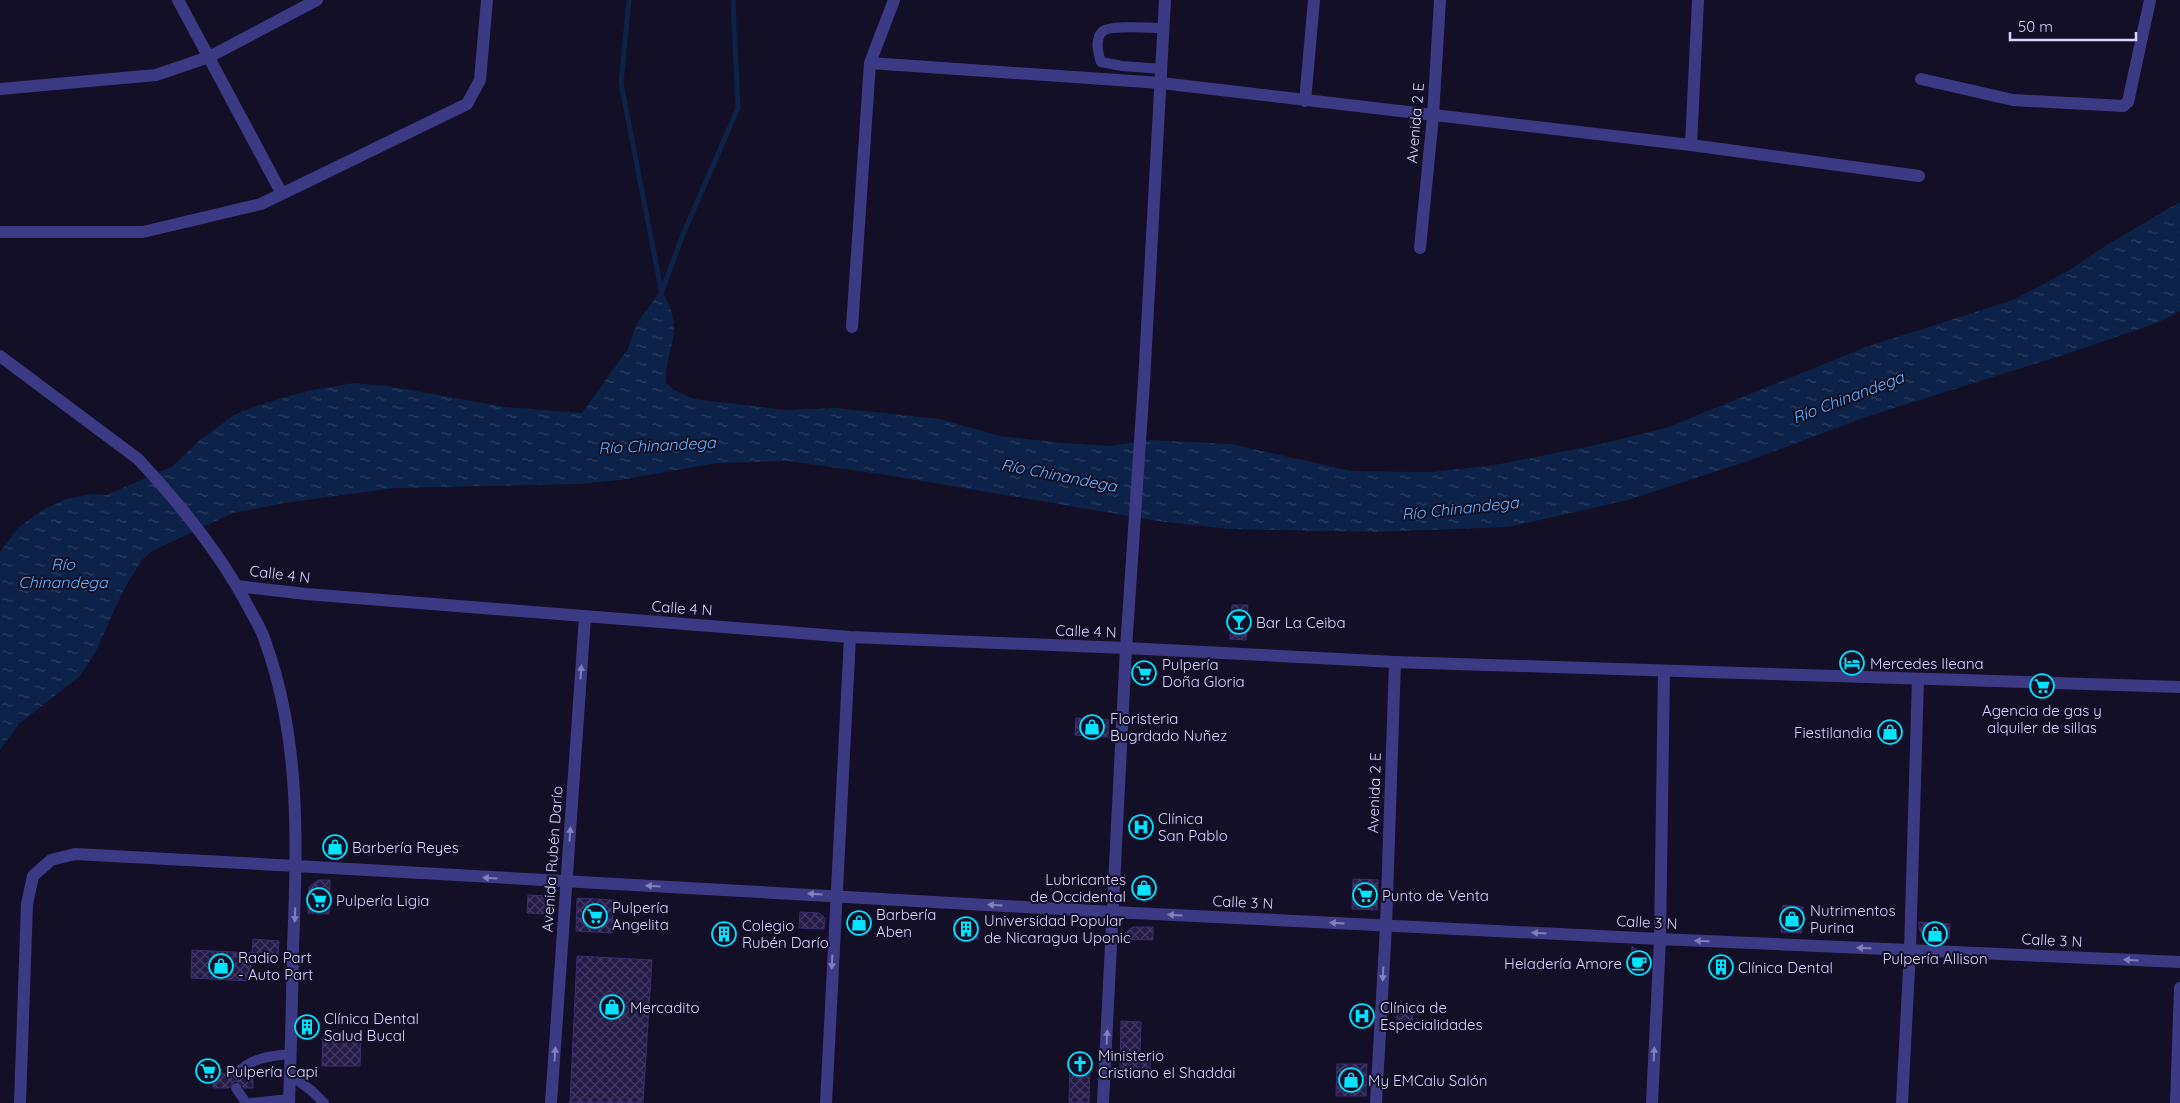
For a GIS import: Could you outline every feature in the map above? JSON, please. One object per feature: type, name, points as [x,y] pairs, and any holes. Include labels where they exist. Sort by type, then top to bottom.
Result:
[{"type":"street","points":[[178,0],[282,194]]},
{"type":"street","points":[[0,89],[156,75],[209,57],[317,0]]},
{"type":"street","points":[[0,232],[143,232],[261,204],[282,194],[467,104],[480,80],[487,0]]},
{"type":"street","points":[[852,327],[870,63],[894,0]]},
{"type":"street","points":[[1103,1103],[1126,648],[1144,382],[1165,0]]},
{"type":"street","points":[[1305,101],[1314,0]]},
{"type":"street","name":"Avenida 2 E","points":[[1420,248],[1433,116],[1440,0]]},
{"type":"street","points":[[1691,145],[1698,0]]},
{"type":"street","points":[[1921,80],[2013,100],[2123,106],[2128,102],[2150,0]]},
{"type":"street","points":[[870,63],[1161,83],[1691,145],[1919,176]]},
{"type":"street","points":[[0,356],[138,459],[155,477],[201,531],[238,586],[265,640],[285,712],[293,781],[296,866],[289,1101]]},
{"type":"street","name":"Calle 4 N","points":[[238,586],[306,594],[850,638],[1126,648],[1395,662],[2180,687]]},
{"type":"street","name":"Avenida Rubén Darío","points":[[551,1103],[585,617]]},
{"type":"street","points":[[826,1103],[835,895],[850,638]]},
{"type":"street","name":"Avenida 2 E","points":[[1376,1103],[1386,926],[1395,662]]},
{"type":"street","points":[[1652,1103],[1660,939],[1664,671]]},
{"type":"street","points":[[1902,1103],[1910,950],[1918,678]]},
{"type":"street","name":"Calle 3 N","points":[[20,1103],[27,904],[33,876],[51,860],[75,854],[1113,912],[2180,962]]},
{"type":"street","points":[[2176,1103],[2180,988]]},
{"type":"lane","points":[[1162,69],[1122,66],[1101,62],[1097,51],[1098,40],[1103,31],[1113,28],[1164,28]]},
{"type":"lane","points":[[237,1074],[243,1066],[262,1058],[290,1054]]},
{"type":"lane","points":[[289,1074],[312,1091],[324,1103]]},
{"type":"lane","points":[[236,1088],[246,1103]]},
{"type":"lane","points":[[251,1103],[289,1101]]},
{"type":"water","name":"Río Chinandega","points":[[2180,202],[2180,311],[2157,323],[2066,354],[1872,415],[1739,464],[1628,500],[1508,527],[1372,532],[1229,529],[1165,522],[887,475],[788,461],[717,463],[620,480],[579,484],[395,488],[284,503],[233,513],[152,551],[141,561],[123,591],[96,651],[80,676],[19,724],[0,750],[0,552],[19,527],[43,510],[66,499],[91,494],[107,495],[173,466],[200,440],[234,415],[256,406],[307,391],[354,383],[388,386],[505,407],[582,413],[628,349],[636,325],[661,290],[669,305],[674,327],[666,383],[674,390],[694,399],[786,410],[836,408],[940,419],[1000,436],[1062,443],[1110,446],[1151,440],[1231,444],[1351,471],[1433,472],[1495,465],[1606,443],[1666,428],[1866,347],[2013,300],[2068,271],[2105,246]]},
{"type":"building","name":"Bar La Ceiba","points":[[1232,605],[1248,605],[1246,640],[1230,639]]},
{"type":"building","name":"Pulpería Doña Gloria","points":[[1137,665],[1151,666],[1151,681],[1137,681]]},
{"type":"building","name":"Floristeria Bugrdado Nuñez","points":[[1076,718],[1109,720],[1108,737],[1075,735]]},
{"type":"building","name":"Clínica San Pablo","points":[[1132,817],[1151,817],[1151,837],[1132,837]]},
{"type":"building","name":"Barbería Reyes","points":[[325,839],[344,840],[344,855],[325,855]]},
{"type":"building","name":"Lubricantes de Occidental","points":[[1135,878],[1154,879],[1153,897],[1134,896]]},
{"type":"building","name":"Punto de Venta","points":[[1353,879],[1378,880],[1377,910],[1352,909]]},
{"type":"building","name":"Pulpería Ligia","points":[[318,880],[330,880],[329,914],[308,913],[309,887]]},
{"type":"building","points":[[528,895],[549,896],[548,914],[527,913]]},
{"type":"building","name":"Pulpería Angelita","points":[[577,898],[614,900],[612,933],[576,931]]},
{"type":"building","name":"Nutrimentos Purina","points":[[1783,905],[1803,907],[1801,933],[1781,932]]},
{"type":"building","points":[[800,912],[819,913],[825,918],[824,929],[799,928]]},
{"type":"building","name":"Universidad Popular de Nicaragua Uponic","points":[[954,920],[978,921],[978,939],[954,938]]},
{"type":"building","name":"Pulpería Allison","points":[[1919,922],[1950,924],[1949,939],[1924,938],[1919,929]]},
{"type":"building","points":[[1133,927],[1153,927],[1153,940],[1119,939]]},
{"type":"building","points":[[253,939],[279,941],[278,955],[252,953]]},
{"type":"building","name":"Heladería Amore","points":[[1632,946],[1645,957],[1645,968],[1632,968]]},
{"type":"building","name":"Radio Part - Auto Part","points":[[192,950],[252,953],[250,981],[191,978]]},
{"type":"building","name":"Mercadito","points":[[577,956],[652,960],[643,1103],[570,1103]]},
{"type":"building","points":[[1397,1005],[1413,1005],[1412,1027],[1397,1027]]},
{"type":"building","name":"Clínica de Especialidades","points":[[1353,1006],[1371,1007],[1370,1026],[1353,1025]]},
{"type":"building","name":"Clínica Dental Salud Bucal","points":[[300,1018],[316,1019],[316,1035],[299,1035]]},
{"type":"building","points":[[1121,1021],[1141,1022],[1140,1052],[1151,1052],[1150,1069],[1120,1068]]},
{"type":"building","points":[[323,1037],[361,1038],[360,1066],[322,1066]]},
{"type":"building","points":[[1070,1057],[1090,1057],[1089,1103],[1069,1103]]},
{"type":"building","name":"My EMCalu Salón","points":[[1337,1064],[1367,1064],[1366,1096],[1336,1096]]},
{"type":"building","points":[[213,1073],[230,1074],[232,1079],[236,1081],[229,1088],[213,1088]]},
{"type":"building","points":[[247,1074],[253,1074],[253,1088],[244,1088],[236,1081],[242,1079]]},
{"type":"waterway","points":[[629,0],[621,83],[661,289]]},
{"type":"waterway","points":[[660,296],[684,232],[738,108],[733,0]]},
{"type":"place","name":"Bar La Ceiba","points":[[1239,622]]},
{"type":"place","name":"Mercedes Ileana","points":[[1852,663]]},
{"type":"place","name":"Pulpería Doña Gloria","points":[[1144,673]]},
{"type":"place","name":"Agencia de gas y alquiler de sillas","points":[[2042,686]]},
{"type":"place","name":"Floristeria Bugrdado Nuñez","points":[[1092,727]]},
{"type":"place","name":"Fiestilandia","points":[[1890,732]]},
{"type":"place","name":"Clínica San Pablo","points":[[1141,827]]},
{"type":"place","name":"Barbería Reyes","points":[[335,847]]},
{"type":"place","name":"Lubricantes de Occidental","points":[[1144,888]]},
{"type":"place","name":"Punto de Venta","points":[[1365,895]]},
{"type":"place","name":"Pulpería Ligia","points":[[319,900]]},
{"type":"place","name":"Pulpería Angelita","points":[[595,916]]},
{"type":"place","name":"Nutrimentos Purina","points":[[1792,919]]},
{"type":"place","name":"Barbería Aben","points":[[859,923]]},
{"type":"place","name":"Universidad Popular de Nicaragua Uponic","points":[[966,929]]},
{"type":"place","name":"Colegio Rubén Darío","points":[[724,934]]},
{"type":"place","name":"Pulpería Allison","points":[[1935,934]]},
{"type":"place","name":"Heladería Amore","points":[[1639,963]]},
{"type":"place","name":"Radio Part - Auto Part","points":[[221,966]]},
{"type":"place","name":"Clínica Dental","points":[[1721,967]]},
{"type":"place","name":"Mercadito","points":[[612,1007]]},
{"type":"place","name":"Clínica de Especialidades","points":[[1362,1016]]},
{"type":"place","name":"Clínica Dental Salud Bucal","points":[[307,1027]]},
{"type":"place","name":"Ministerio Cristiano el Shaddai","points":[[1080,1064]]},
{"type":"place","name":"Pulpería Capi","points":[[208,1071]]},
{"type":"place","name":"My EMCalu Salón","points":[[1351,1080]]}]
